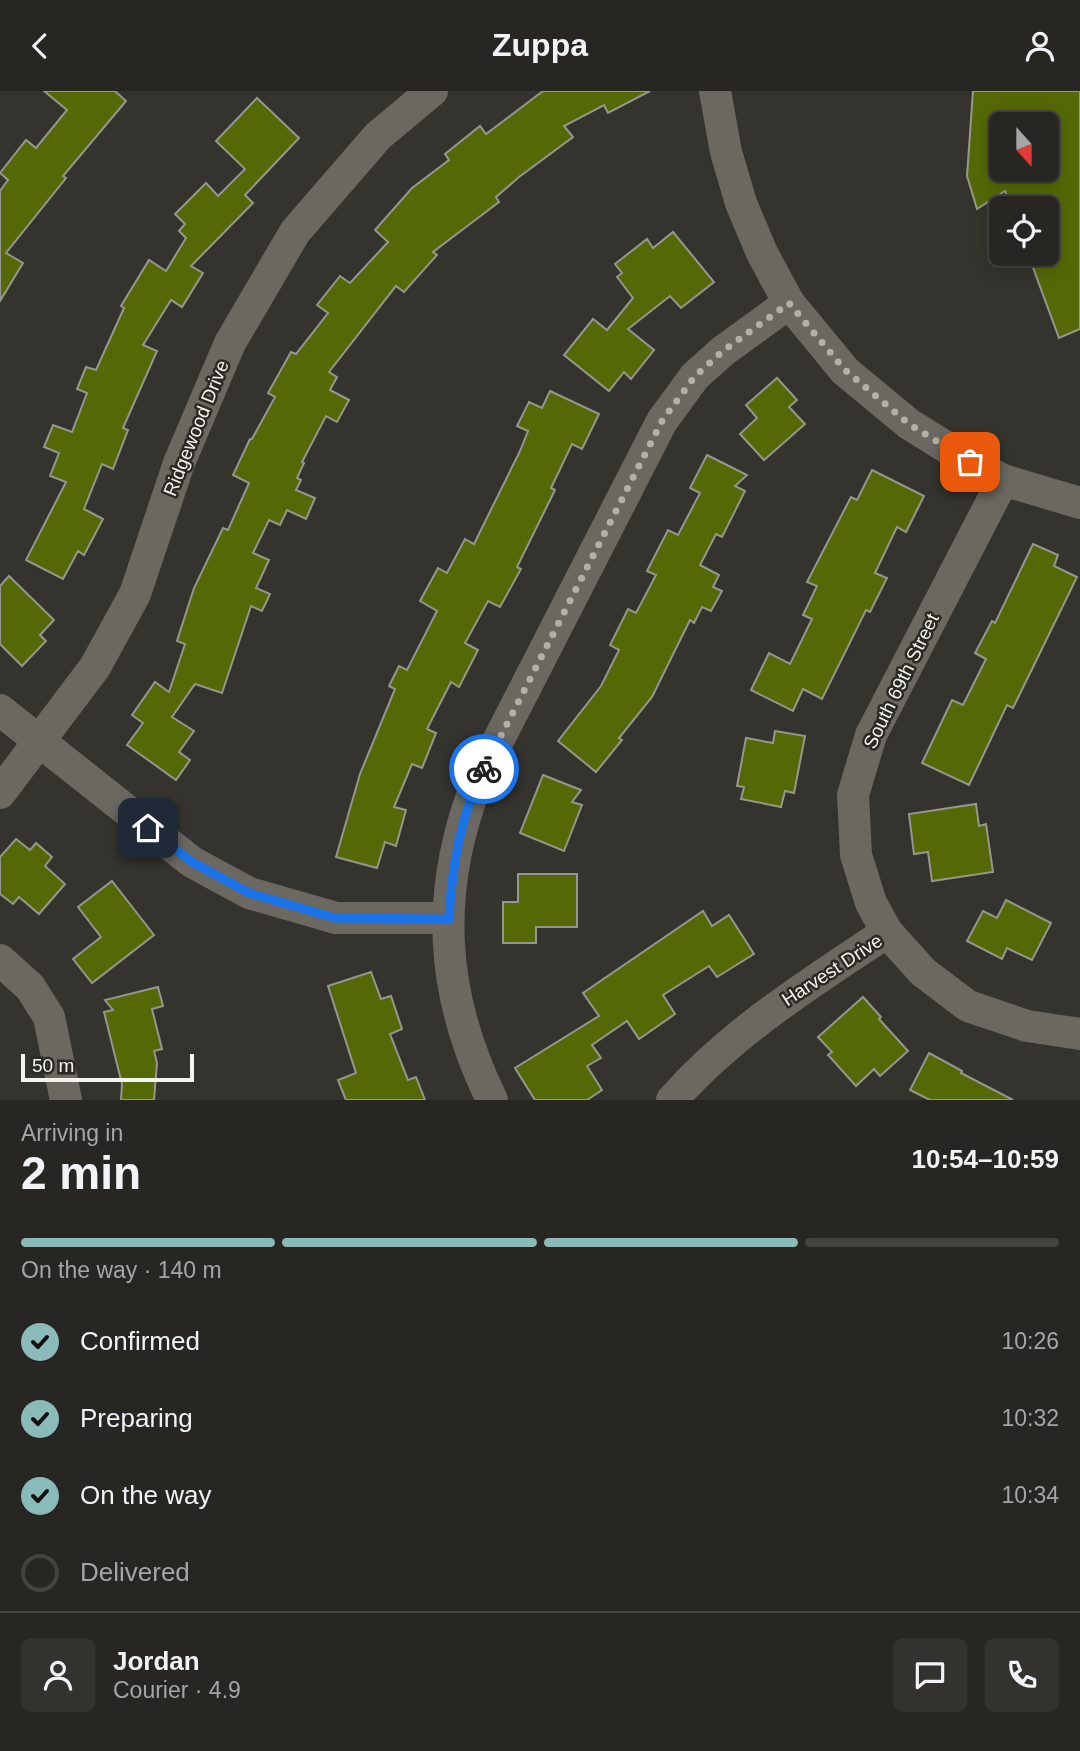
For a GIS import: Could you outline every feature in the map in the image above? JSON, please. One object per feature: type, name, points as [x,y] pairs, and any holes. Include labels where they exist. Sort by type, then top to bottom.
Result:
[{"type":"street","name":"Ridgewood Drive","points":[[0,793],[95,667],[135,594],[179,463],[230,343],[295,232],[378,136],[432,91]]},
{"type":"street","points":[[715,91],[726,152],[741,204],[762,253],[789,303],[845,370],[909,424],[1003,480],[1080,503]]},
{"type":"street","points":[[492,1100],[461,1023],[449,957],[451,885],[457,846],[477,782],[662,421],[695,376],[713,359],[789,303]]},
{"type":"street","name":"South 69th Street","points":[[887,932],[872,903],[856,855],[853,795],[871,735],[1003,480]]},
{"type":"street","points":[[0,710],[192,862],[249,893],[335,918],[449,919]]},
{"type":"street","name":"Harvest Drive","points":[[672,1100],[698,1070],[769,1012],[887,932],[923,972],[968,1006],[1027,1026],[1080,1034]]},
{"type":"street","points":[[0,960],[30,987],[50,1017],[66,1100]]},
{"type":"building","points":[[44,91],[115,91],[126,101],[63,176],[66,178],[6,253],[23,263],[0,301],[0,191],[8,180],[0,173],[26,140],[36,148],[67,110]]},
{"type":"building","points":[[543,91],[650,91],[608,113],[604,105],[564,126],[573,137],[519,177],[496,197],[499,202],[433,252],[437,255],[404,292],[396,286],[329,372],[337,377],[330,390],[349,400],[337,422],[326,416],[302,462],[304,463],[297,478],[301,480],[296,490],[315,498],[306,519],[287,510],[280,525],[269,520],[253,553],[269,560],[256,588],[270,594],[262,611],[251,606],[222,693],[195,684],[172,717],[194,731],[179,752],[190,760],[176,780],[127,745],[143,723],[132,715],[155,682],[169,692],[185,644],[177,641],[194,588],[223,528],[228,530],[249,483],[233,475],[275,397],[268,393],[291,352],[296,354],[328,313],[317,305],[340,276],[350,283],[388,242],[375,230],[412,188],[449,160],[445,154],[480,126],[486,134]]},
{"type":"building","points":[[973,91],[1080,91],[1080,329],[1059,338],[1032,266],[1059,266],[1059,196],[1007,196],[1005,191],[997,196],[989,196],[989,201],[977,209],[967,176]]},
{"type":"building","points":[[257,98],[299,138],[245,195],[253,203],[191,266],[203,273],[182,307],[171,300],[143,345],[157,351],[123,428],[128,430],[113,469],[102,464],[84,509],[103,519],[84,555],[78,551],[63,579],[26,560],[66,482],[50,476],[59,453],[44,447],[53,425],[72,432],[87,393],[77,389],[86,367],[96,370],[124,308],[121,306],[149,260],[166,271],[186,238],[179,231],[185,224],[175,214],[206,183],[218,196],[245,169],[216,141]]},
{"type":"building","points":[[673,232],[714,282],[681,308],[670,296],[628,329],[654,350],[631,379],[624,372],[609,391],[564,355],[593,319],[607,330],[633,298],[617,277],[622,273],[615,264],[647,239],[653,248]]},
{"type":"building","points":[[777,378],[797,400],[789,407],[805,424],[764,460],[740,434],[757,418],[746,405]]},
{"type":"building","points":[[550,391],[599,414],[582,449],[572,444],[551,488],[555,490],[517,567],[521,569],[500,607],[488,601],[465,643],[478,650],[459,687],[451,682],[427,729],[436,733],[422,768],[412,764],[394,807],[406,810],[396,846],[385,842],[377,868],[336,857],[360,774],[395,689],[389,686],[399,666],[407,670],[437,611],[420,601],[438,568],[447,573],[465,539],[474,544],[528,431],[517,426],[529,402],[542,408]]},
{"type":"building","points":[[707,455],[747,475],[735,486],[745,491],[722,537],[716,534],[700,565],[719,575],[713,587],[722,591],[711,611],[702,607],[694,623],[690,620],[652,697],[596,772],[558,741],[601,686],[619,650],[610,645],[628,609],[636,613],[656,575],[647,571],[668,530],[678,535],[700,493],[690,488]]},
{"type":"building","points":[[872,470],[924,496],[906,532],[897,527],[875,573],[887,578],[870,612],[866,610],[822,699],[803,689],[793,711],[751,690],[769,653],[790,664],[812,619],[803,615],[817,586],[807,582],[851,497],[857,500]]},
{"type":"building","points":[[1033,544],[1058,555],[1054,566],[1077,577],[1013,708],[1007,705],[969,785],[922,763],[952,700],[963,705],[986,659],[975,653],[992,621],[995,623]]},
{"type":"building","points":[[9,576],[54,620],[40,635],[46,641],[22,666],[0,644],[0,586]]},
{"type":"building","points":[[775,731],[805,736],[794,793],[785,791],[781,807],[741,799],[744,787],[737,786],[746,738],[773,743]]},
{"type":"building","points":[[543,775],[581,790],[572,802],[582,805],[564,851],[520,833]]},
{"type":"building","points":[[976,804],[979,826],[986,824],[993,872],[932,881],[928,852],[914,854],[909,814]]},
{"type":"building","points":[[16,839],[30,850],[36,843],[52,857],[45,866],[65,884],[39,914],[19,897],[13,904],[0,894],[0,857]]},
{"type":"building","points":[[518,874],[577,874],[577,927],[536,927],[536,943],[503,943],[503,902],[518,902]]},
{"type":"building","points":[[112,881],[154,935],[92,983],[73,959],[101,937],[78,907]]},
{"type":"building","points":[[1006,900],[1051,923],[1032,960],[1007,948],[1002,959],[967,941],[983,911],[997,918]]},
{"type":"building","points":[[703,911],[712,926],[729,915],[754,954],[717,977],[709,966],[663,995],[675,1014],[639,1039],[627,1021],[592,1045],[601,1058],[587,1066],[602,1090],[587,1100],[535,1100],[515,1068],[599,1016],[583,993]]},
{"type":"building","points":[[371,972],[381,999],[391,996],[402,1029],[390,1034],[408,1080],[416,1077],[425,1100],[346,1100],[338,1080],[356,1073],[328,986]]},
{"type":"building","points":[[158,987],[163,1006],[152,1009],[162,1049],[154,1051],[157,1063],[154,1100],[121,1100],[122,1084],[104,1012],[113,1010],[105,1000]]},
{"type":"building","points":[[863,997],[908,1051],[880,1076],[874,1069],[856,1086],[828,1055],[832,1052],[818,1037]]},
{"type":"building","points":[[929,1053],[1013,1100],[930,1100],[910,1090]]},
{"type":"way so far","points":[[484,769],[662,421],[695,376],[723,351],[789,303],[845,370],[909,424],[970,462]]},
{"type":"route","points":[[148,828],[192,862],[249,893],[335,918],[449,919],[457,846],[466,812],[484,769]]}]
